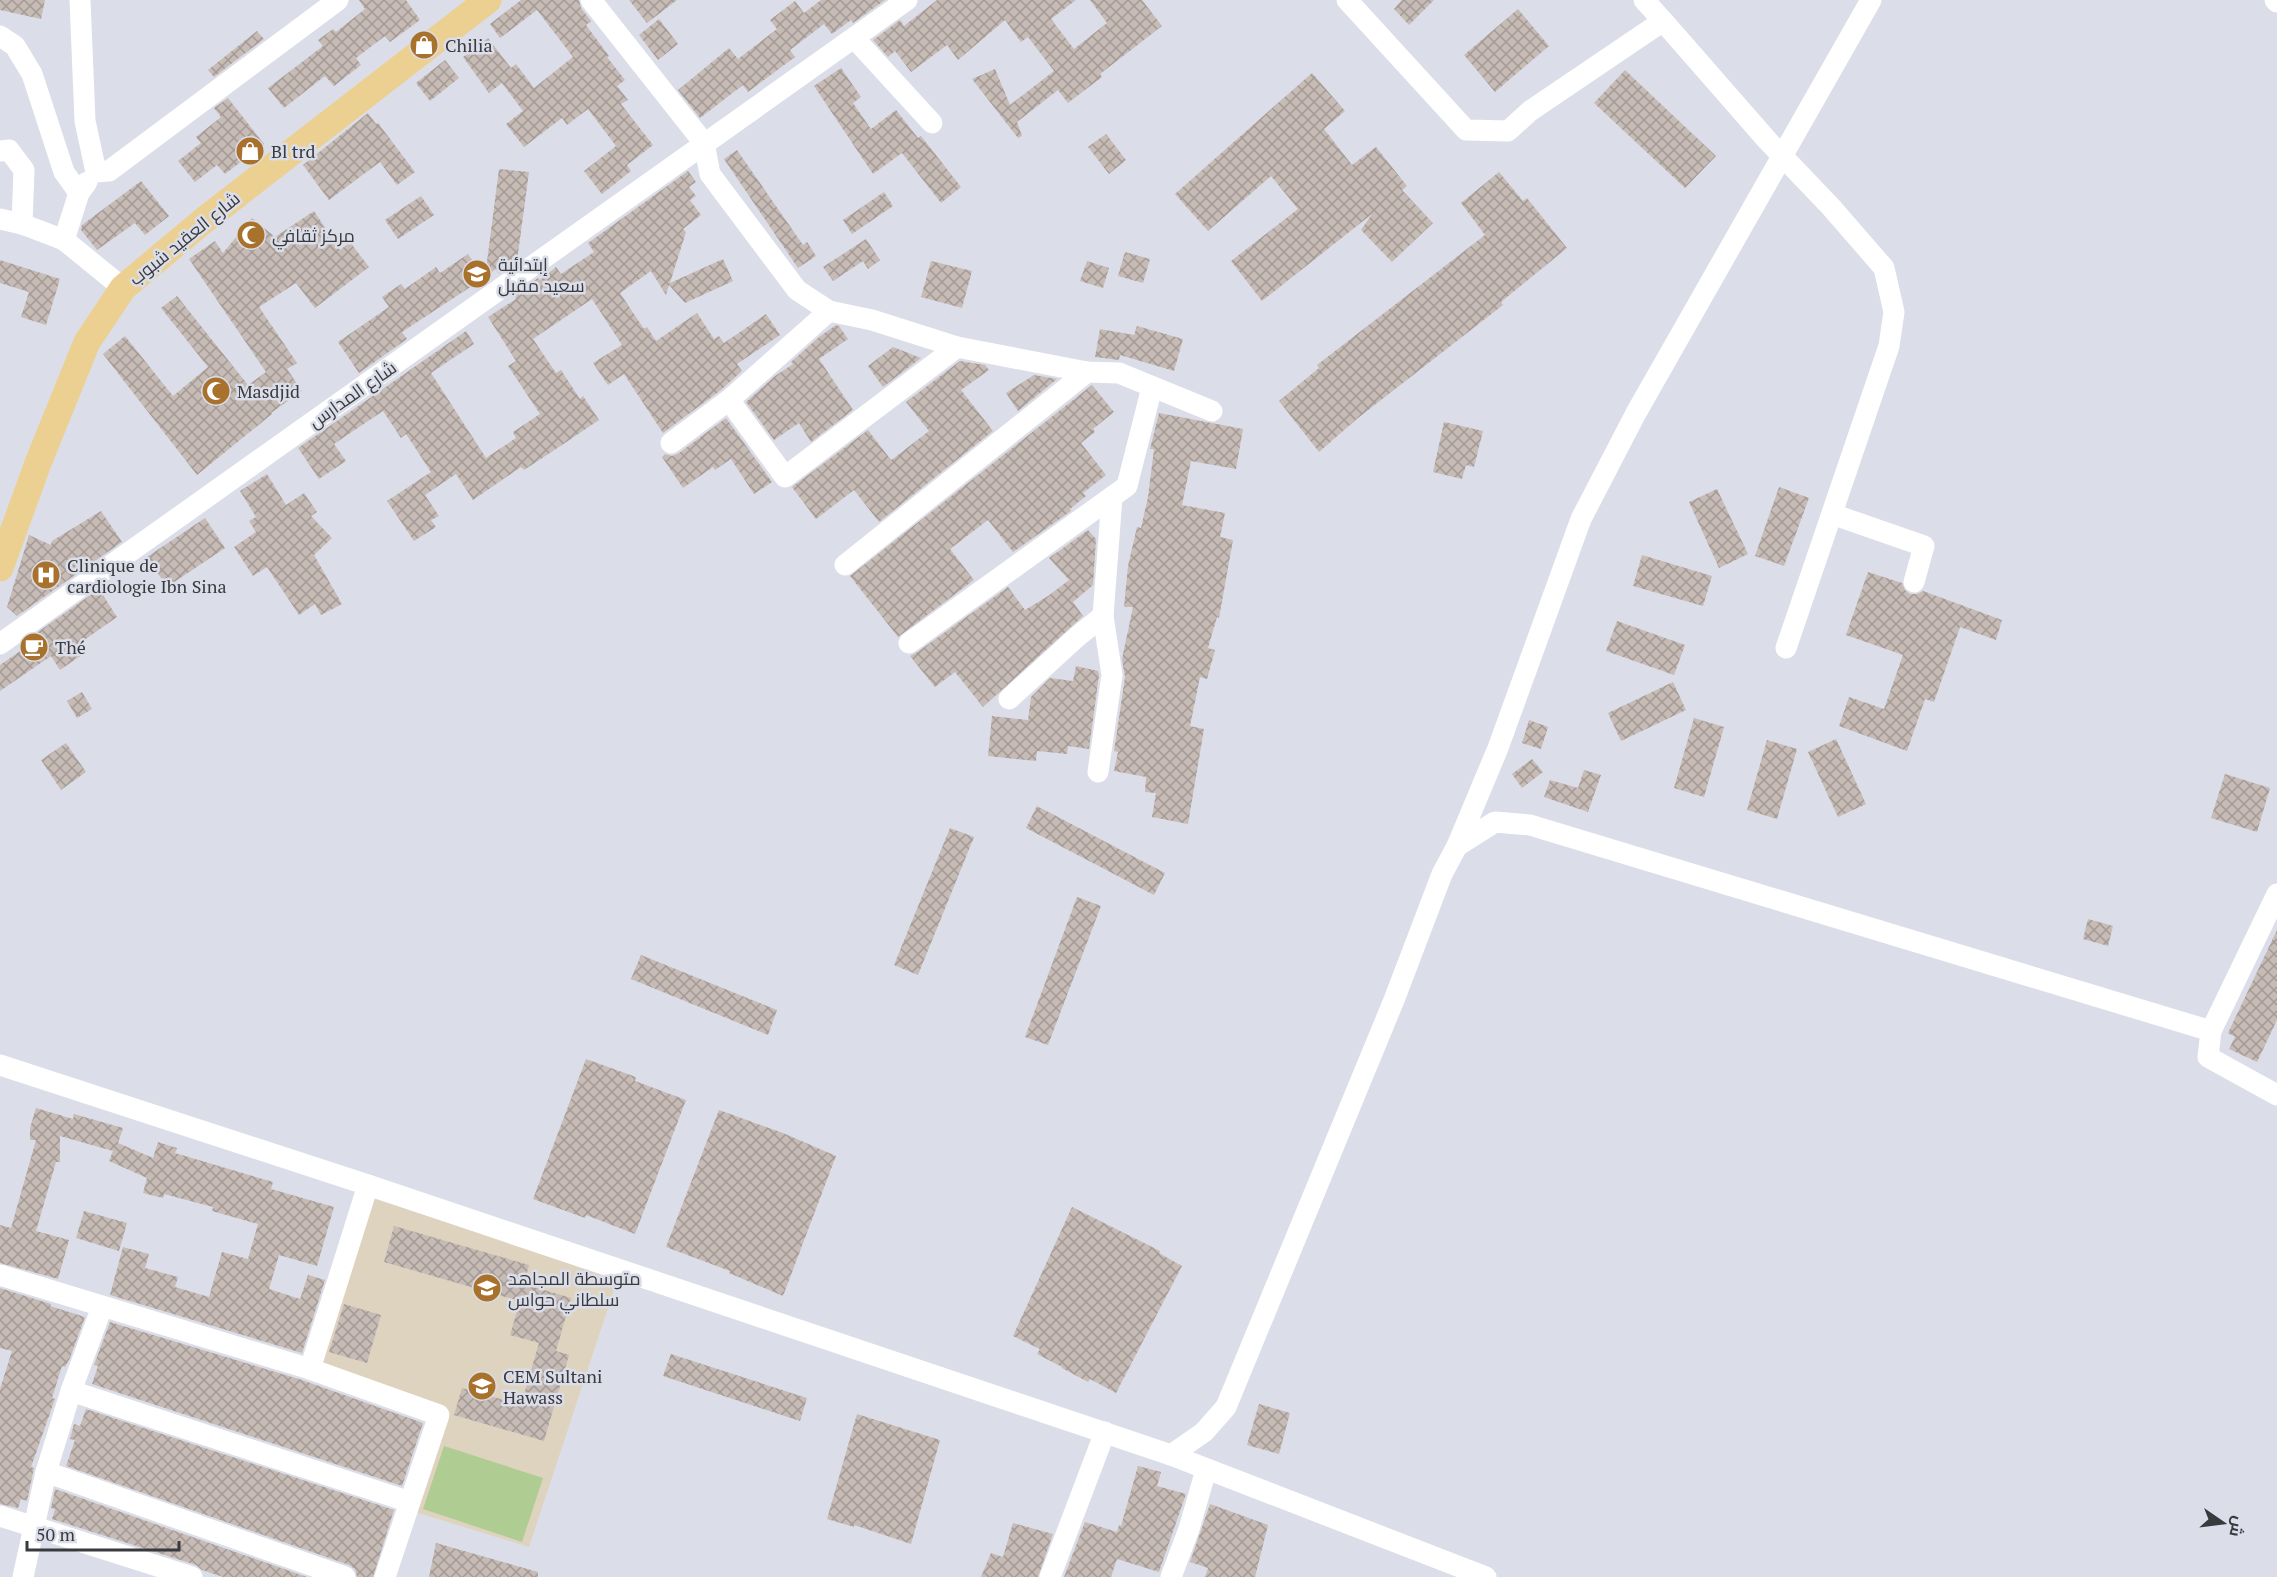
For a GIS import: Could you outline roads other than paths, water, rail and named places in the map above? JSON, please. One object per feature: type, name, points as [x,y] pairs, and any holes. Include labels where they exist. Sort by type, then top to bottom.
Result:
[{"type":"main road","name":"شارع العقيد شبوب","points":[[0,568],[38,463],[87,342],[123,288],[202,220],[488,0]]},
{"type":"street","points":[[80,0],[85,121],[96,172]]},
{"type":"street","points":[[64,172],[109,171],[338,0]]},
{"type":"street","points":[[591,0],[704,143],[710,174],[798,290],[829,311],[872,320],[957,347],[1087,372],[1119,373],[1212,411]]},
{"type":"street","name":"شارع المدارس","points":[[0,644],[907,0]]},
{"type":"street","points":[[1347,0],[1466,130],[1509,131],[1530,111],[1663,21]]},
{"type":"street","points":[[1644,0],[1884,268],[1894,312],[1889,346],[1786,648]]},
{"type":"street","points":[[1171,1455],[1204,1432],[1226,1407],[1390,1011],[1442,874],[1457,846],[1498,748],[1581,519],[1636,413],[1871,0]]},
{"type":"street","points":[[0,36],[15,45],[32,74],[64,172],[79,193]]},
{"type":"street","points":[[855,39],[932,123]]},
{"type":"street","points":[[0,151],[9,150],[24,170],[22,224]]},
{"type":"street","points":[[64,240],[79,193],[96,172]]},
{"type":"street","points":[[0,219],[22,224],[64,240],[123,288]]},
{"type":"street","points":[[671,444],[729,400],[829,311]]},
{"type":"street","points":[[729,400],[785,477],[957,347]]},
{"type":"street","points":[[845,566],[1087,372]]},
{"type":"street","points":[[909,643],[1127,486],[1152,387]]},
{"type":"street","points":[[1098,772],[1112,675],[1103,616],[1112,497]]},
{"type":"street","points":[[1832,514],[1924,546],[1914,582]]},
{"type":"street","points":[[1009,699],[1103,616]]},
{"type":"street","points":[[1457,846],[1495,822],[1530,825],[2211,1031]]},
{"type":"street","points":[[2277,894],[2211,1031],[2208,1057],[2277,1095]]},
{"type":"street","points":[[0,1065],[368,1185],[1105,1432],[1171,1455],[1486,1577]]},
{"type":"street","points":[[310,1369],[368,1185]]},
{"type":"street","points":[[0,1275],[310,1369],[439,1415],[386,1577]]},
{"type":"street","points":[[23,1577],[46,1473],[71,1391],[102,1307]]},
{"type":"street","points":[[71,1391],[410,1502]]},
{"type":"street","points":[[1050,1577],[1105,1432]]},
{"type":"street","points":[[1171,1577],[1189,1529],[1206,1470]]},
{"type":"street","points":[[46,1473],[345,1577]]},
{"type":"street","points":[[0,1516],[192,1577]]},
{"type":"place","name":"Chilia","points":[[424,45]]},
{"type":"place","name":"Bl trd","points":[[250,151]]},
{"type":"place","name":"مركز ثقافي","points":[[251,235]]},
{"type":"place","name":"إبتدائية سعيد مقبل","points":[[477,274]]},
{"type":"place","name":"Masdjid","points":[[216,391]]},
{"type":"place","name":"Clinique de cardiologie Ibn Sina","points":[[46,575]]},
{"type":"place","name":"Thé","points":[[34,647]]},
{"type":"place","name":"متوسطة المجاهد سلطاني حواس","points":[[487,1288]]},
{"type":"place","name":"CEM Sultani Hawass","points":[[482,1386]]}]
